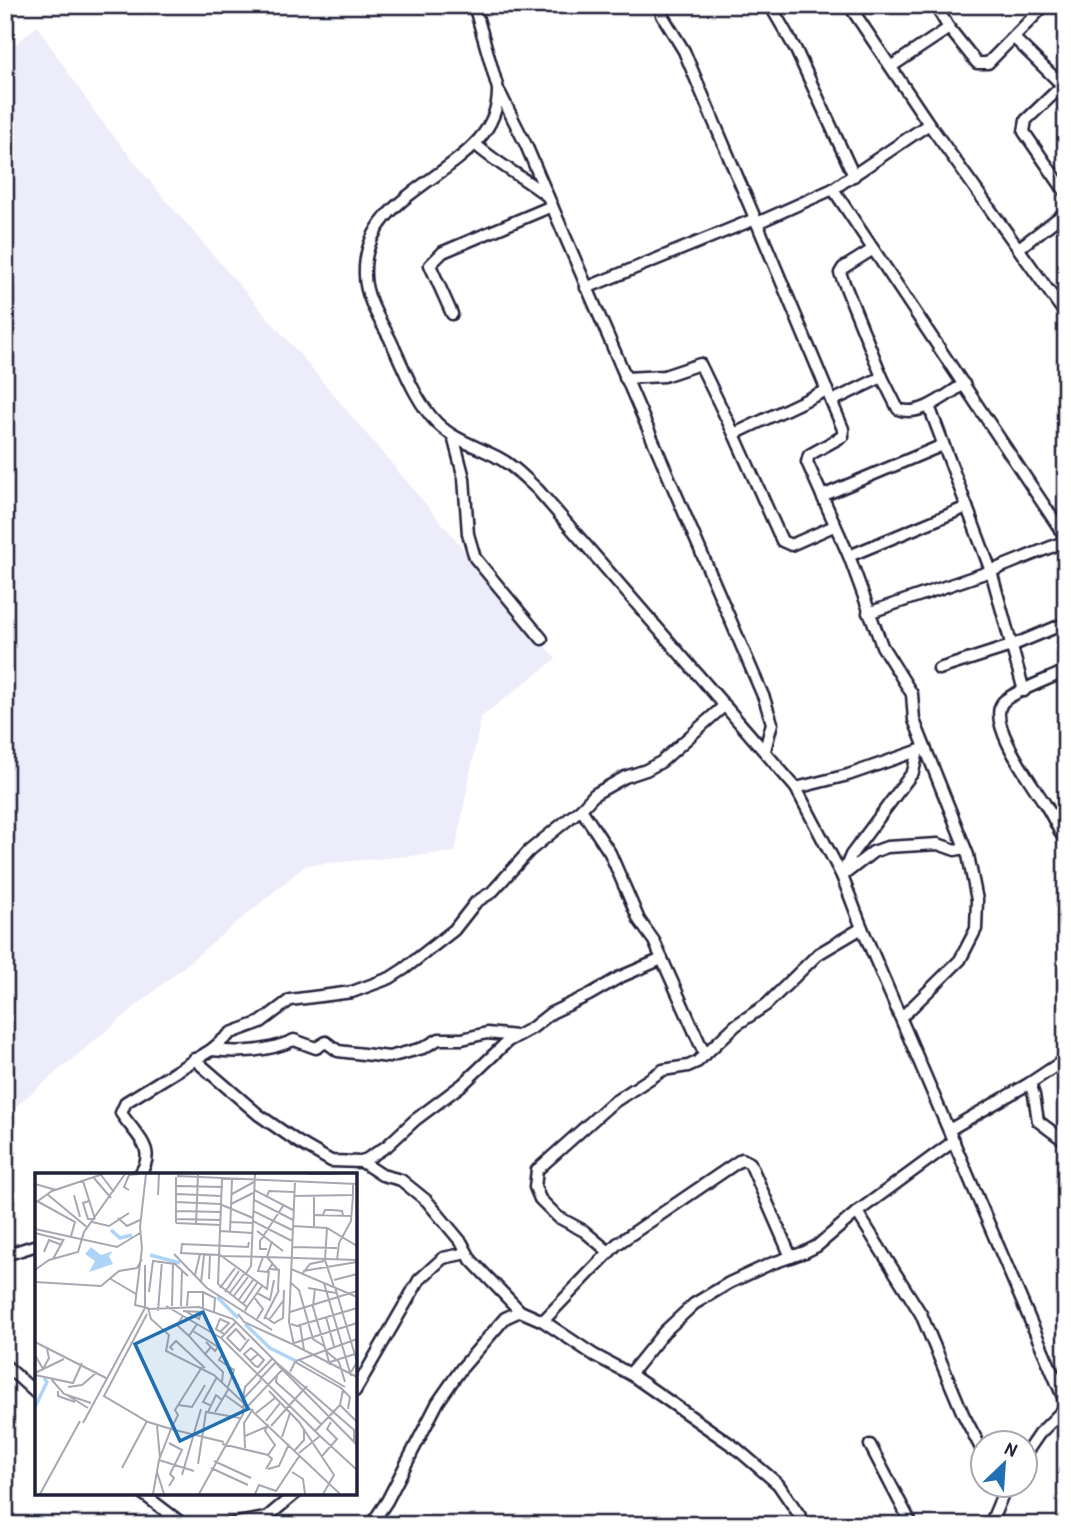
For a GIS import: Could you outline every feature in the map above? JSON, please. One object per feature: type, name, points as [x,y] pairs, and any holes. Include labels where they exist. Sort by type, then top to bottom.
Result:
[{"type":"street","points":[[474,5],[498,89],[526,145],[764,698],[772,723],[765,750]]},
{"type":"street","points":[[662,5],[662,15],[684,51],[843,429],[843,436],[807,458],[849,556],[882,646],[912,694],[914,720],[922,750],[965,848],[977,900],[976,929],[960,960],[906,1013],[899,1014]]},
{"type":"street","points":[[770,5],[796,50],[854,176]]},
{"type":"street","points":[[849,5],[929,124],[1066,315]]},
{"type":"street","points":[[935,5],[949,28],[982,65],[988,63],[1015,39],[1045,5]]},
{"type":"street","points":[[892,66],[949,28]]},
{"type":"street","points":[[1015,39],[1064,83],[1023,126],[1024,132],[1062,179],[1066,193]]},
{"type":"street","points":[[498,89],[498,104],[486,134],[388,213],[371,235],[365,275],[371,300],[413,386],[435,421],[453,436],[499,458],[538,490],[796,788],[842,876],[949,1130],[1062,1376],[1066,1406],[1040,1434]]},
{"type":"street","points":[[586,288],[833,189],[929,124]]},
{"type":"street","points":[[475,144],[547,196]]},
{"type":"street","points":[[833,189],[1066,539],[991,571],[868,613]]},
{"type":"street","points":[[452,314],[430,265],[434,259],[443,252],[552,206]]},
{"type":"street","points":[[1019,248],[1066,212]]},
{"type":"street","points":[[873,250],[843,268],[840,273],[898,409],[907,412],[929,406],[964,384]]},
{"type":"street","points":[[625,378],[664,376],[700,364],[782,541],[791,545],[834,526]]},
{"type":"street","points":[[832,401],[883,377]]},
{"type":"street","points":[[734,434],[827,390]]},
{"type":"street","points":[[929,406],[991,571],[1024,691]]},
{"type":"street","points":[[453,436],[464,478],[468,534],[475,558],[542,639]]},
{"type":"street","points":[[822,496],[943,445]]},
{"type":"street","points":[[849,556],[967,507]]},
{"type":"street","points":[[939,669],[1012,646],[1066,623]]},
{"type":"street","points":[[1061,673],[1002,704],[999,716],[1014,757],[1045,803],[1066,843]]},
{"type":"street","points":[[141,1173],[147,1165],[146,1147],[121,1113],[126,1102],[211,1050],[230,1033],[261,1022],[290,1000],[352,992],[404,970],[454,930],[471,907],[492,892],[529,851],[581,809],[595,794],[661,762],[725,705]]},
{"type":"street","points":[[796,788],[848,775],[922,750]]},
{"type":"street","points":[[842,876],[851,855],[913,772],[922,750]]},
{"type":"street","points":[[581,809],[610,853],[639,920],[654,941],[705,1055]]},
{"type":"street","points":[[842,876],[873,852],[887,847],[938,844],[955,850],[965,848]]},
{"type":"street","points":[[609,1252],[584,1231],[558,1217],[540,1199],[534,1178],[537,1170],[611,1104],[663,1070],[688,1066],[705,1055],[736,1025],[766,1005],[818,954],[862,928]]},
{"type":"street","points":[[362,1162],[387,1146],[415,1120],[463,1084],[508,1041],[532,1028],[551,1013],[620,977],[662,959]]},
{"type":"street","points":[[211,1050],[256,1051],[276,1048],[294,1040],[316,1048],[326,1042],[338,1051],[389,1057],[423,1048],[439,1039],[462,1039],[487,1033],[516,1036]]},
{"type":"street","points":[[194,1059],[258,1115],[298,1142],[331,1161],[362,1162],[382,1175],[401,1180],[412,1187],[462,1243],[476,1266],[520,1311],[543,1321],[573,1342],[630,1374],[757,1465],[778,1485],[800,1516],[803,1525]]},
{"type":"street","points":[[949,1130],[1066,1059]]},
{"type":"street","points":[[1030,1083],[1038,1121],[1066,1142]]},
{"type":"street","points":[[630,1374],[664,1332],[694,1304],[729,1283],[817,1246],[857,1212],[954,1141]]},
{"type":"street","points":[[543,1321],[622,1240],[644,1228],[742,1159],[750,1163],[791,1257]]},
{"type":"street","points":[[857,1212],[908,1291],[970,1428]]},
{"type":"street","points":[[5,1255],[35,1246]]},
{"type":"street","points":[[357,1388],[419,1280],[443,1258],[467,1253]]},
{"type":"street","points":[[371,1525],[387,1502],[438,1402],[461,1369],[505,1318],[520,1311]]},
{"type":"street","points":[[5,1364],[35,1392]]},
{"type":"street","points":[[1062,1376],[1066,1368]]},
{"type":"street","points":[[870,1445],[912,1525]]},
{"type":"street","points":[[145,1495],[184,1525]]},
{"type":"street","points":[[225,1525],[266,1518],[294,1495]]},
{"type":"street","points":[[990,1525],[999,1498]]},
{"type":"shaded area","points":[[37,26],[96,114],[162,196],[301,356],[556,659],[481,717],[455,852],[306,865],[5,1115],[5,53]]}]
